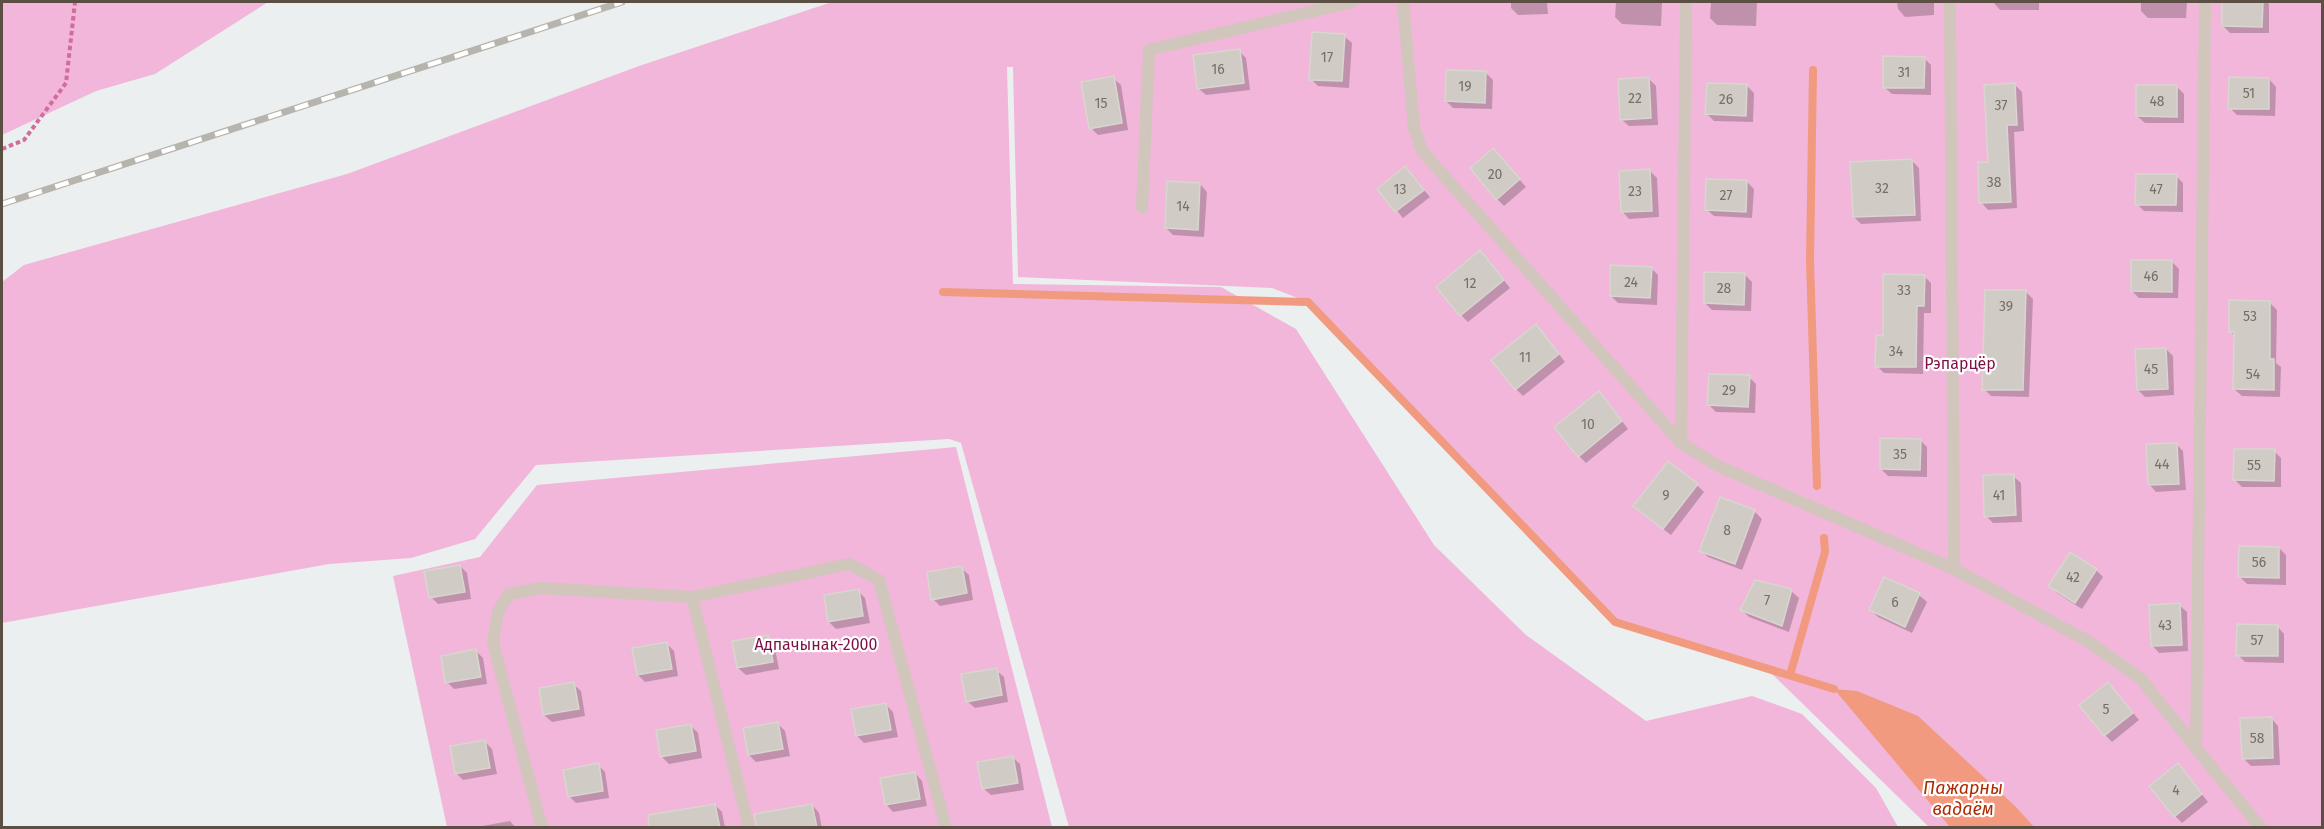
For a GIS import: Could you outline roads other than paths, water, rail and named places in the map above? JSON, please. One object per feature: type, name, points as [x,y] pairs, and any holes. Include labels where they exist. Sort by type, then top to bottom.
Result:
[{"type":"lane","points":[[1142,207],[1149,50],[1352,2]]},
{"type":"lane","points":[[1403,2],[1414,128],[1422,151],[1682,443],[1718,466],[1954,569],[2086,639],[2141,678],[2261,828]]},
{"type":"lane","points":[[1682,443],[1686,2]]},
{"type":"lane","points":[[1950,2],[1954,569]]},
{"type":"lane","points":[[2196,748],[2205,2]]},
{"type":"lane","points":[[542,828],[493,643],[498,612],[508,594],[541,588],[692,597],[849,564],[879,580],[946,828]]},
{"type":"lane","points":[[692,597],[749,828]]},
{"type":"water","name":"Пажарны вадаём","points":[[1834,689],[1857,691],[1918,716],[2015,806],[2034,827],[1950,827]]},
{"type":"waterway","points":[[1813,70],[1810,261],[1817,486]]},
{"type":"waterway","points":[[943,292],[1308,302],[1615,622],[1834,689]]},
{"type":"waterway","points":[[1790,675],[1825,552],[1824,538]]},
{"type":"railway","points":[[2,204],[622,2]]},
{"type":"park label","name":"Рэпарцёр","points":[[1960,363]]},
{"type":"park label","name":"Адпачынак-2000","points":[[816,644]]}]
